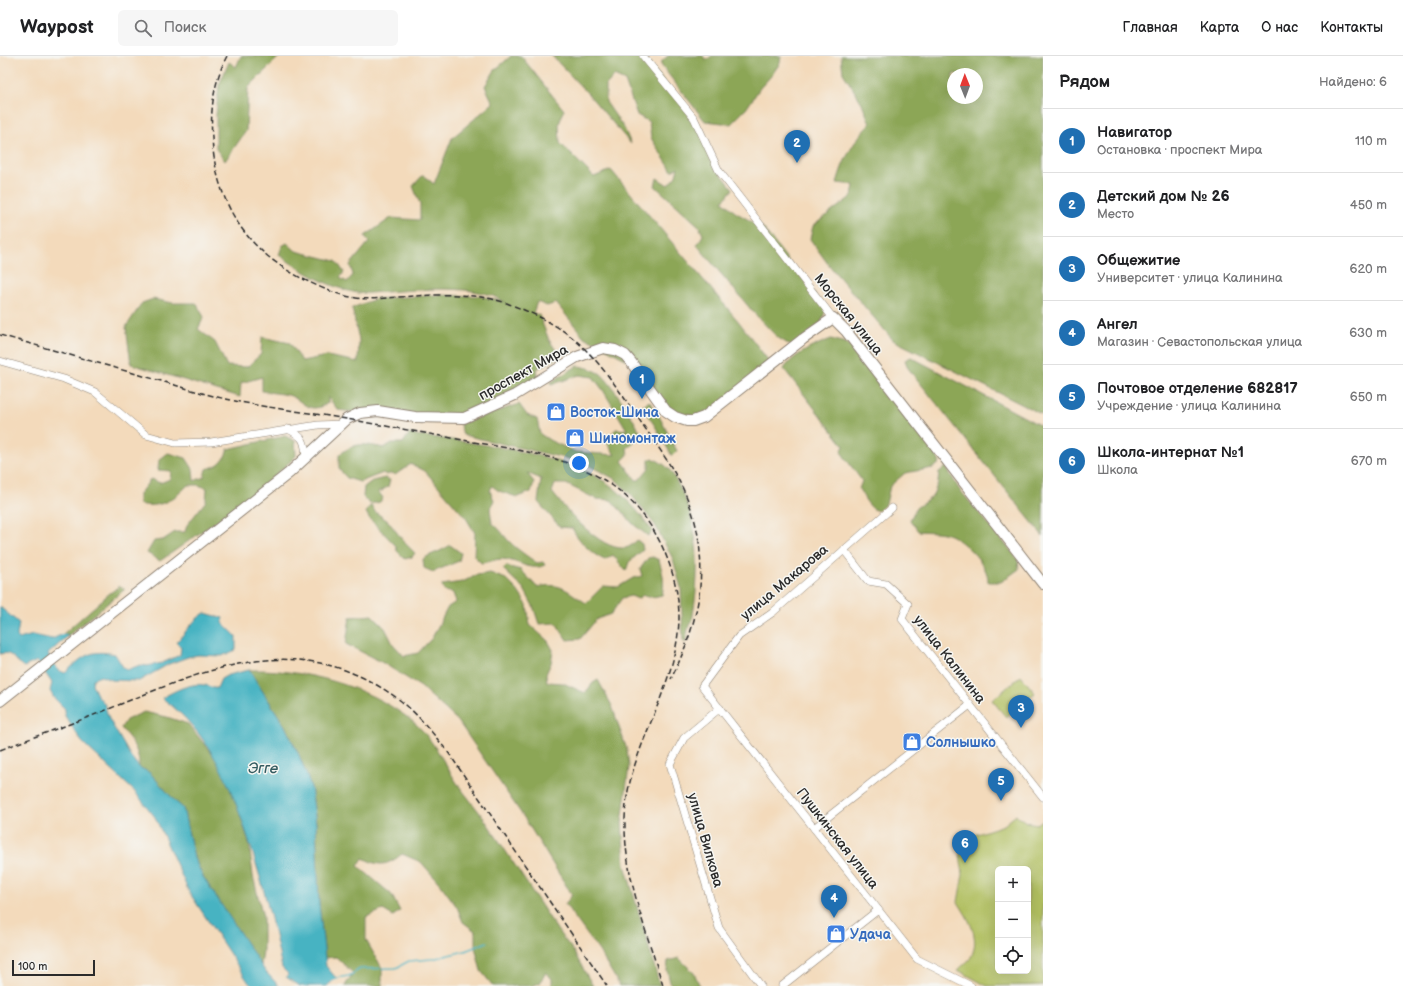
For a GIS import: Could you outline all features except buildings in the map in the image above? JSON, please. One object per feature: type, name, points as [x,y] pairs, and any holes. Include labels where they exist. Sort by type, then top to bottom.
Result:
[{"type":"main road","name":"проспект Мира","points":[[0,700],[306,458],[347,419],[367,411],[415,418],[456,418],[468,416],[515,395],[577,357],[603,348],[615,350],[631,362],[666,411],[675,417],[687,421],[694,421],[704,417],[809,334],[833,318]]},
{"type":"main road","name":"Морская улица","points":[[833,318],[846,331],[1043,584]]},
{"type":"street","name":"Морская улица","points":[[643,56],[694,118],[719,171],[833,318]]},
{"type":"street","points":[[0,361],[64,379],[96,392],[146,435],[175,443],[211,442],[288,429],[341,424]]},
{"type":"street","points":[[288,429],[300,435],[305,445],[306,458]]},
{"type":"street","name":"улица Макарова","points":[[702,686],[739,636],[772,613],[892,508]]},
{"type":"street","name":"улица Калинина","points":[[844,550],[868,581],[886,584],[908,604],[902,619],[1043,797]]},
{"type":"street","name":"Пушкинская улица","points":[[702,686],[917,959],[971,986]]},
{"type":"street","points":[[814,828],[970,706]]},
{"type":"street","name":"улица Вилкова","points":[[720,708],[684,738],[670,764],[719,928],[761,986]]},
{"type":"street","points":[[782,986],[878,910]]},
{"type":"green space","points":[[241,56],[280,56],[248,88],[246,131],[225,161],[216,149],[216,115],[219,85],[229,62],[236,67]]},
{"type":"green space","points":[[511,56],[521,56],[564,110],[559,124],[560,143],[594,177],[611,170],[739,322],[771,364],[704,417],[675,417],[631,362],[584,337],[556,303],[547,306],[537,302],[533,313],[539,315],[549,340],[560,356],[537,369],[539,381],[473,415],[360,413],[338,410],[328,397],[328,403],[321,407],[310,408],[288,395],[262,391],[262,377],[241,383],[240,397],[131,364],[126,327],[142,303],[153,299],[173,303],[196,303],[204,317],[198,329],[215,342],[227,366],[247,367],[261,354],[262,337],[290,343],[302,361],[327,356],[358,362],[359,340],[352,308],[375,299],[437,295],[480,296],[505,302],[493,296],[464,290],[431,289],[368,293],[347,291],[306,273],[279,255],[282,246],[287,243],[296,251],[336,261],[344,272],[340,278],[347,282],[353,275],[350,265],[369,242],[365,236],[391,218],[420,220],[420,204],[413,186],[423,175],[434,184],[452,138],[493,103],[485,86],[495,70]]},
{"type":"green space","points":[[552,56],[643,56],[694,118],[719,171],[733,189],[723,201],[735,212],[763,228],[826,309],[820,326],[793,347],[777,337],[753,312],[697,245],[703,235],[699,226],[655,186],[657,178],[668,185],[676,176],[678,167],[672,171],[651,138],[649,122],[637,115],[625,81],[614,76],[606,85],[606,102],[624,128],[631,144],[589,95]]},
{"type":"green space","points":[[668,56],[703,56],[706,60],[712,56],[781,56],[780,63],[771,76],[760,88],[746,109],[731,124],[705,121],[661,65],[662,61]]},
{"type":"green space","points":[[841,56],[1043,56],[1043,415],[893,340],[828,264],[810,239],[813,226],[852,196],[854,185],[837,183],[842,166],[850,151],[870,124],[862,103],[843,73]]},
{"type":"green space","points":[[831,339],[846,343],[856,350],[934,450],[940,463],[933,468],[905,473],[890,486],[886,504],[878,511],[869,505],[859,489],[862,481],[841,452],[844,446],[784,369],[799,354]]},
{"type":"green space","points":[[911,357],[1043,427],[1043,536],[908,368],[905,360]]},
{"type":"green space","points":[[577,366],[595,371],[606,379],[612,386],[641,434],[644,440],[635,438],[633,444],[627,448],[628,455],[622,461],[636,480],[639,480],[649,468],[649,460],[653,458],[665,465],[669,470],[686,500],[695,534],[697,568],[695,603],[692,621],[689,625],[685,643],[683,641],[681,588],[673,559],[655,525],[633,497],[615,479],[582,462],[463,435],[460,424],[519,404],[527,415],[537,419],[540,434],[551,441],[576,452],[615,455],[605,440],[616,429],[627,430],[603,390],[593,377],[579,375],[551,385],[551,382]]},
{"type":"green space","points":[[649,401],[658,414],[677,451],[672,456],[642,407]]},
{"type":"green space","points":[[409,434],[516,450],[570,465],[594,475],[614,488],[644,519],[652,531],[648,536],[633,524],[611,500],[596,499],[566,484],[555,484],[552,492],[574,518],[594,536],[615,547],[628,547],[637,540],[642,544],[643,550],[629,562],[626,571],[613,555],[605,560],[600,558],[586,547],[572,528],[560,527],[538,502],[541,479],[527,473],[534,482],[531,492],[517,497],[499,491],[492,486],[490,491],[494,500],[490,509],[492,523],[517,549],[537,563],[543,562],[545,565],[534,567],[502,559],[481,563],[474,556],[475,533],[466,518],[425,471],[411,464],[395,475],[393,473],[386,475],[383,473],[360,482],[347,478],[339,469],[339,455],[350,447],[365,445],[384,448],[392,443],[403,443]]},
{"type":"green space","points":[[285,436],[295,441],[296,456],[264,485],[160,561],[147,553],[154,541],[163,540],[175,532],[185,532],[187,525],[206,501],[207,488],[198,485],[188,485],[166,502],[153,505],[139,504],[139,494],[151,479],[160,483],[170,479],[171,471],[158,470],[159,460],[168,453],[186,458],[193,469],[194,481],[204,477],[206,469],[220,462],[225,457],[228,449]]},
{"type":"green space","points":[[946,467],[959,489],[1018,559],[1019,569],[1001,582],[988,582],[985,569],[981,562],[958,540],[944,533],[918,531],[910,520],[916,508],[932,497],[938,483],[939,472]]},
{"type":"green space","points":[[385,478],[390,480],[388,487],[382,490],[383,491],[378,491],[383,498],[380,502],[370,504],[363,497],[364,487],[372,481]]},
{"type":"green space","points":[[370,506],[372,506],[375,512],[388,521],[415,553],[412,557],[405,559],[397,551],[396,546],[369,518],[366,512]]},
{"type":"green space","points":[[450,545],[461,553],[459,561],[433,572],[424,568],[423,559]]},
{"type":"green space","points":[[653,557],[659,560],[662,569],[662,595],[653,597],[643,595],[638,599],[631,596],[622,598],[611,614],[597,619],[580,639],[567,640],[556,623],[539,624],[533,606],[524,589],[503,569],[506,566],[521,570],[537,587],[558,586],[586,603],[603,586],[618,587],[633,578],[642,576],[640,569],[648,558]]},
{"type":"green space","points":[[490,573],[506,579],[517,590],[527,605],[530,625],[548,641],[553,650],[551,663],[546,674],[547,682],[563,683],[585,693],[593,683],[598,680],[612,706],[627,750],[629,766],[622,823],[625,865],[660,986],[620,986],[599,951],[565,904],[572,895],[525,819],[458,721],[421,687],[383,663],[346,644],[350,617],[372,615],[385,628],[393,644],[404,656],[418,653],[432,638],[448,607],[456,602],[453,593],[444,591],[442,585],[462,582],[477,575]]},
{"type":"green space","points":[[120,586],[125,589],[69,635],[63,634],[110,593]]},
{"type":"green space","points":[[249,670],[292,672],[334,682],[375,697],[418,726],[431,741],[457,783],[485,820],[560,934],[572,949],[593,986],[552,986],[552,979],[546,972],[540,983],[531,986],[493,986],[481,971],[475,947],[475,931],[463,922],[457,907],[441,885],[421,862],[402,854],[392,861],[383,864],[374,863],[363,858],[358,866],[391,894],[400,911],[393,916],[383,910],[366,917],[366,940],[382,968],[382,986],[345,986],[353,973],[336,957],[325,958],[319,904],[316,823],[311,787],[299,755],[285,726]]},
{"type":"green space","points":[[1021,676],[1035,693],[1006,717],[992,700]]},
{"type":"green space","points":[[144,712],[167,717],[188,724],[217,760],[233,793],[249,842],[253,876],[263,917],[263,951],[261,965],[238,933],[202,875],[194,857],[183,808],[150,773],[139,767],[136,751],[131,741],[121,728],[126,720]]},
{"type":"green space","points":[[1016,815],[1026,822],[1037,824],[1043,820],[1043,985],[987,986],[958,970],[971,957],[975,942],[972,928],[958,902],[963,874],[959,849],[974,835],[1004,825]]},
{"type":"green space","points":[[679,958],[694,973],[700,986],[671,986],[667,970],[668,961]]},
{"type":"water","points":[[0,607],[19,623],[17,636],[19,639],[33,635],[52,639],[63,634],[69,635],[48,654],[58,670],[65,673],[82,658],[99,652],[115,654],[123,667],[127,670],[140,665],[147,666],[162,663],[180,655],[181,648],[176,642],[193,622],[205,613],[223,618],[223,623],[236,636],[236,650],[222,656],[198,655],[188,657],[169,664],[139,681],[111,680],[101,676],[93,679],[92,684],[97,695],[104,703],[109,719],[131,757],[139,767],[150,773],[183,808],[194,857],[202,875],[265,971],[279,986],[252,986],[249,983],[189,892],[155,817],[135,792],[82,742],[65,716],[65,709],[54,698],[50,691],[52,683],[37,661],[24,667],[10,655],[4,653],[0,654]]},
{"type":"water","name":"Эгге","points":[[249,670],[285,726],[299,755],[311,787],[316,823],[319,904],[326,966],[336,978],[327,986],[300,986],[286,977],[288,974],[282,968],[263,886],[241,818],[226,779],[206,743],[179,712],[162,698],[188,686],[200,684],[217,688],[221,679],[228,675]]},
{"type":"waterway","points":[[336,978],[349,976],[360,969],[396,968],[409,961],[432,959],[465,951],[487,942]]},
{"type":"railway","points":[[227,56],[219,75],[212,106],[212,138],[215,161],[220,183],[227,203],[249,238],[264,253],[282,267],[303,279],[315,285],[349,297],[372,299],[454,295],[482,297],[518,307],[551,323],[574,339],[592,356],[608,375],[665,458],[678,480],[689,503],[698,534],[701,570],[698,602],[685,648],[671,679]]},
{"type":"railway","points":[[0,335],[226,399],[347,419],[541,455],[579,467],[613,486],[627,498],[640,512],[661,544],[669,562],[678,599],[679,618],[673,662],[635,765],[629,786],[625,811],[625,837],[633,888],[663,986]]},
{"type":"railway","points":[[0,750],[87,718],[153,691],[224,667],[259,661],[294,660],[329,665],[365,679],[401,701],[426,725],[448,752],[607,986]]},
{"type":"place","name":"Детский дом № 26","points":[[797,163]]},
{"type":"place","name":"Навигатор","points":[[642,399]]},
{"type":"place","name":"Восток-Шина","points":[[556,412]]},
{"type":"place","name":"Шиномонтаж","points":[[575,438]]},
{"type":"place","name":"Общежитие","points":[[1021,728]]},
{"type":"place","name":"Солнышко","points":[[912,742]]},
{"type":"place","name":"Почтовое отделение 682817","points":[[1001,801]]},
{"type":"place","name":"Школа-интернат №1","points":[[965,863]]},
{"type":"place","name":"Ангел","points":[[834,918]]},
{"type":"place","name":"Удача","points":[[836,934]]}]
